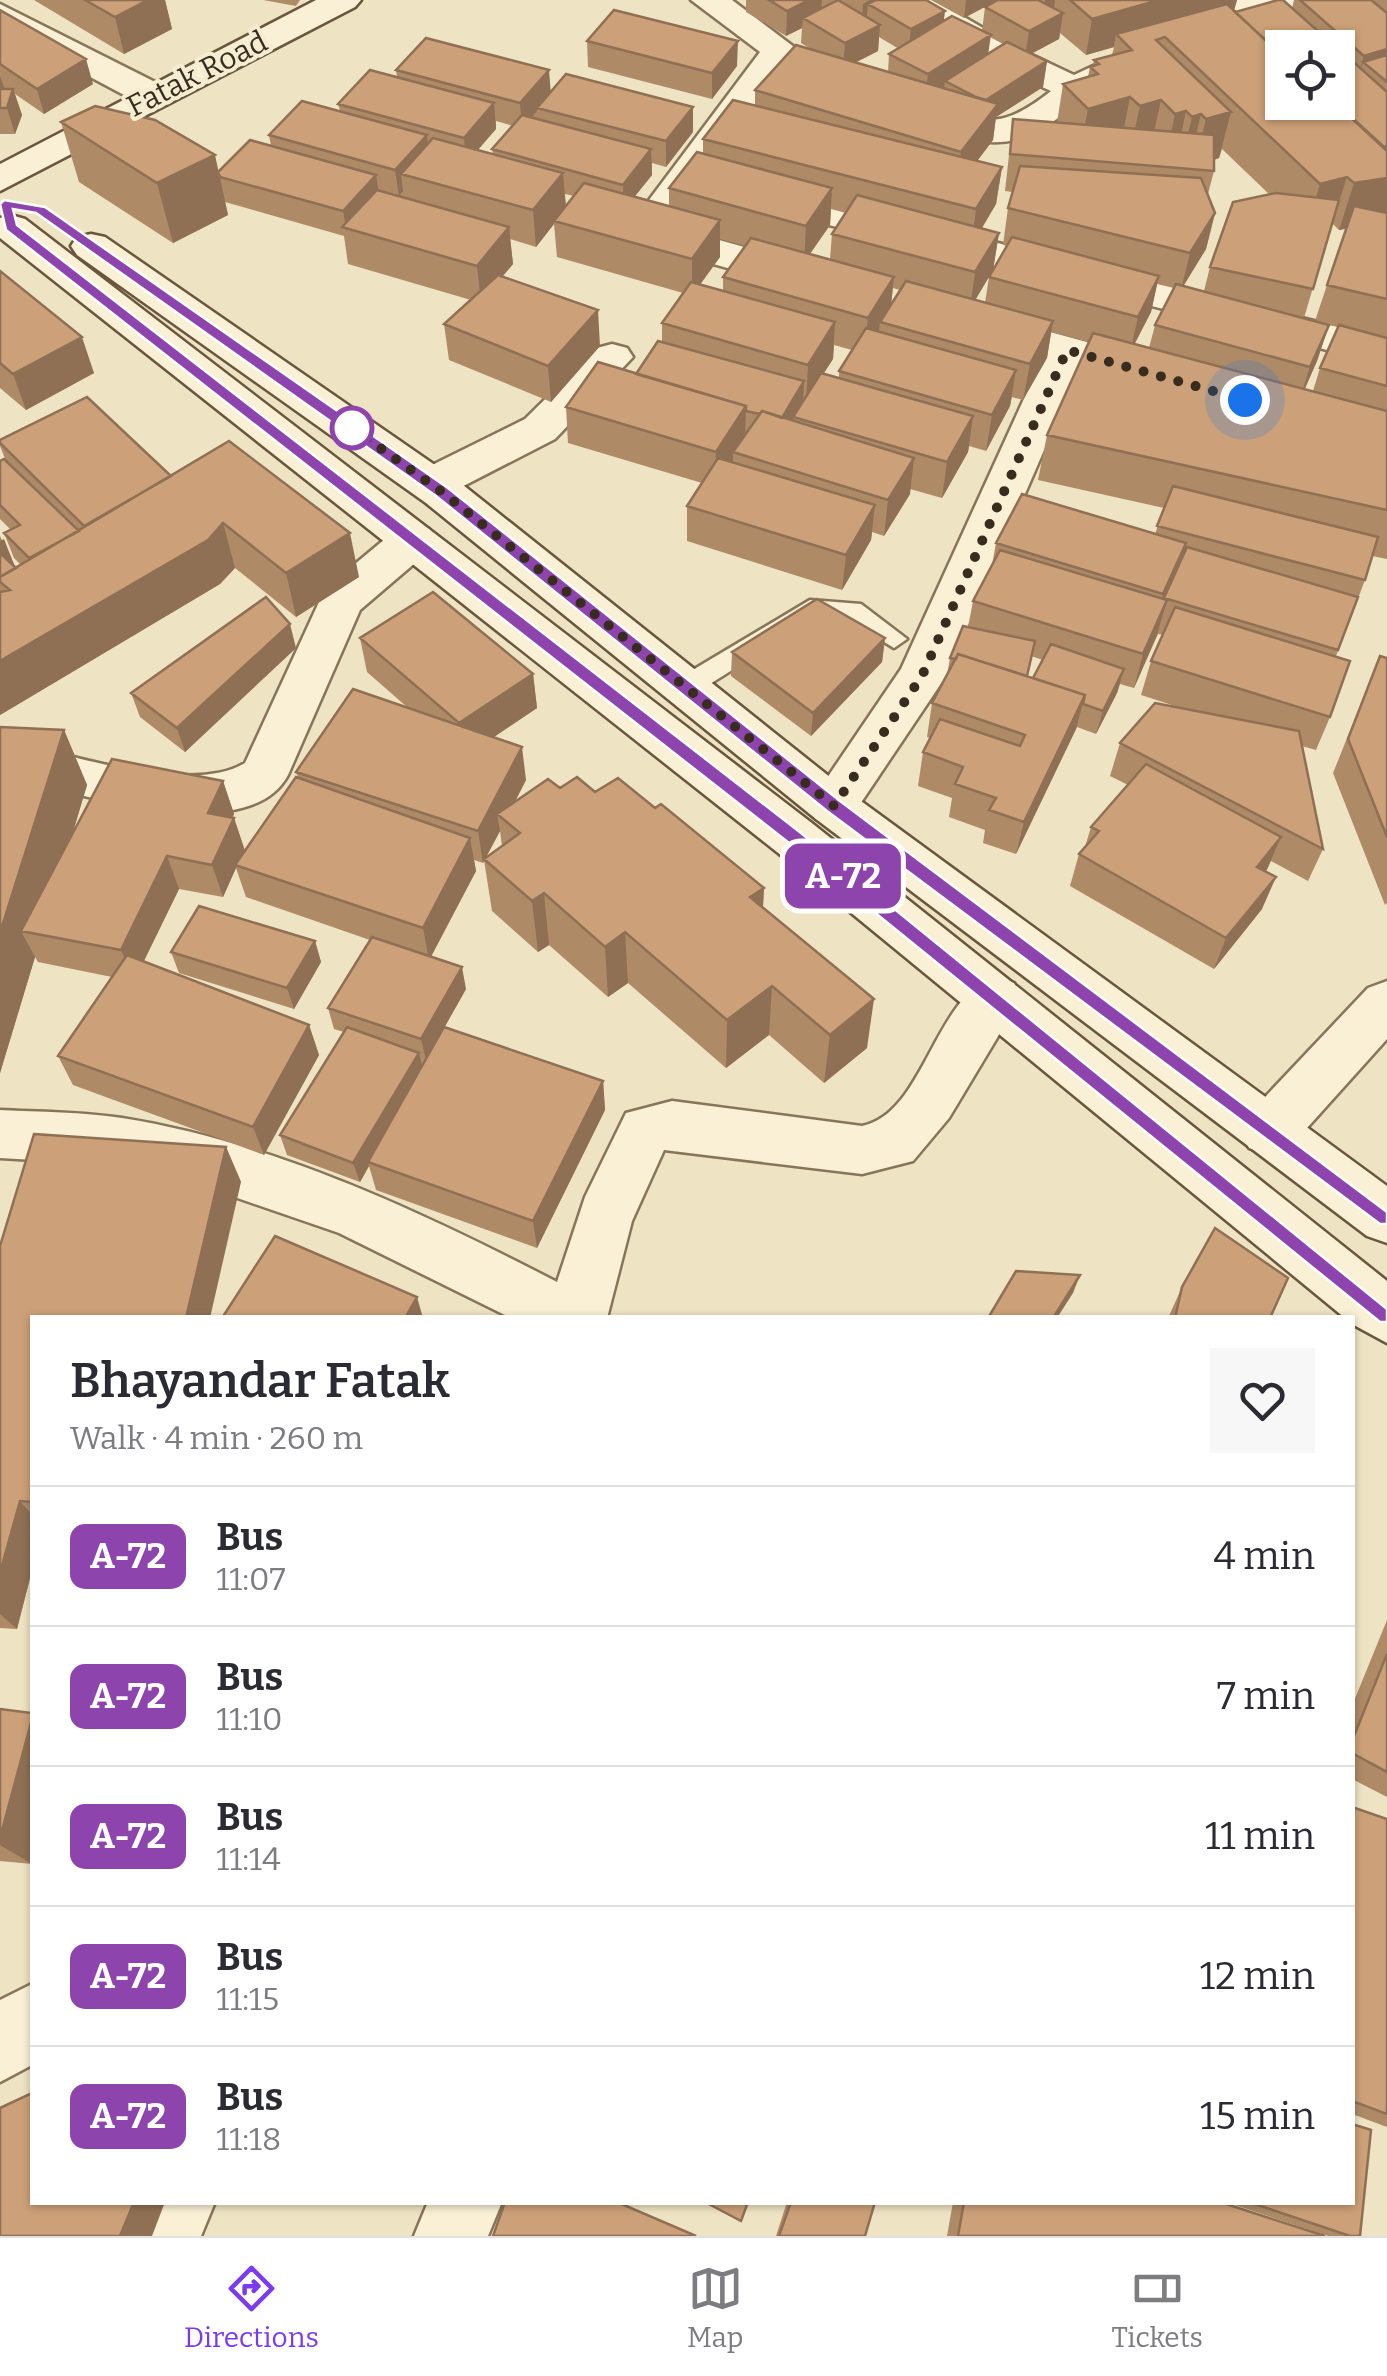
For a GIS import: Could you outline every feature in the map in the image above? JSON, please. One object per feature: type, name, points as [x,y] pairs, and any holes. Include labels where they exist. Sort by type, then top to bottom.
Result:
[{"type":"street","name":"Fatak Road","points":[[11,204],[154,96],[342,0]]},
{"type":"street","points":[[708,0],[796,56],[686,178],[645,232],[837,286]]},
{"type":"street","points":[[910,0],[1006,57],[1080,90]]},
{"type":"street","points":[[1234,15],[1316,0]]},
{"type":"street","points":[[0,15],[154,96]]},
{"type":"street","points":[[892,98],[985,134],[1029,128],[1114,70],[1157,55]]},
{"type":"street","points":[[686,178],[1387,352]]},
{"type":"street","points":[[11,204],[431,484],[834,806],[1387,1218]]},
{"type":"street","points":[[11,204],[413,540],[995,998],[1387,1316]]},
{"type":"street","points":[[933,312],[1180,382]]},
{"type":"street","points":[[834,806],[922,676],[1067,350]]},
{"type":"street","points":[[431,484],[540,429],[612,357]]},
{"type":"street","points":[[0,756],[171,793],[214,794],[253,787],[264,775],[342,601],[413,540]]},
{"type":"street","points":[[579,1315],[586,1272],[615,1184],[646,1130],[672,1125],[862,1150],[893,1144],[930,1102],[951,1061],[995,998]]},
{"type":"street","points":[[1270,1131],[1387,1003]]},
{"type":"street","points":[[0,1134],[134,1144],[274,1182],[480,1270],[562,1315]]},
{"type":"street","points":[[0,2046],[30,2021]]},
{"type":"street","points":[[164,2236],[177,2205]]},
{"type":"street","points":[[450,2236],[465,2205]]},
{"type":"lane","points":[[686,688],[810,609],[852,610],[894,639]]},
{"type":"building","points":[[85,0],[148,0],[115,17]]},
{"type":"building","points":[[769,0],[809,0],[787,11]]},
{"type":"building","points":[[838,0],[880,25],[845,43],[803,18]]},
{"type":"building","points":[[876,0],[926,0],[945,11],[911,29],[868,4]]},
{"type":"building","points":[[998,0],[1038,0],[1063,13],[1029,31],[985,7]]},
{"type":"building","points":[[1070,0],[1159,0],[1092,19]]},
{"type":"building","points":[[1283,0],[1317,30],[1265,30],[1265,39],[1235,12]]},
{"type":"building","points":[[1300,0],[1371,0],[1387,13],[1387,49],[1364,56],[1355,48],[1355,30],[1334,30]]},
{"type":"building","points":[[1227,4],[1265,40],[1265,120],[1353,120],[1387,151],[1387,178],[1354,183],[1347,177],[1320,184],[1165,37],[1156,40],[1231,112],[1206,119],[1201,114],[1192,117],[1186,111],[1175,114],[1161,100],[1140,106],[1130,97],[1088,109],[1063,84],[1098,74],[1090,67],[1099,64],[1094,60],[1132,50],[1116,34]]},
{"type":"building","points":[[0,10],[86,59],[37,89],[0,64]]},
{"type":"building","points":[[614,10],[738,41],[712,73],[587,41]]},
{"type":"building","points":[[952,16],[991,35],[928,74],[889,54]]},
{"type":"building","points":[[426,38],[549,70],[520,103],[396,70]]},
{"type":"building","points":[[1007,42],[1047,61],[986,100],[945,81]]},
{"type":"building","points":[[796,45],[998,104],[961,152],[755,90]]},
{"type":"building","points":[[1387,55],[1387,82],[1363,62]]},
{"type":"building","points":[[1355,63],[1387,92],[1384,147],[1355,120]]},
{"type":"building","points":[[370,70],[494,103],[464,138],[338,104]]},
{"type":"building","points":[[566,74],[693,107],[666,141],[537,108]]},
{"type":"building","points":[[0,89],[13,89],[7,108],[0,108]]},
{"type":"building","points":[[733,100],[1002,167],[976,209],[703,139]]},
{"type":"building","points":[[302,101],[427,135],[395,170],[269,135]]},
{"type":"building","points":[[95,106],[155,120],[215,155],[157,183],[61,122]]},
{"type":"building","points":[[522,115],[651,149],[623,185],[492,149]]},
{"type":"building","points":[[1013,119],[1214,135],[1214,171],[1010,154]]},
{"type":"building","points":[[433,138],[563,173],[533,210],[401,174]]},
{"type":"building","points":[[250,140],[376,175],[343,211],[220,177],[218,172]]},
{"type":"building","points":[[697,152],[832,188],[806,226],[669,188]]},
{"type":"building","points":[[1020,166],[1201,178],[1215,213],[1190,253],[1008,208]]},
{"type":"building","points":[[584,183],[720,220],[692,259],[554,221]]},
{"type":"building","points":[[377,190],[509,227],[477,266],[342,227]]},
{"type":"building","points":[[1276,193],[1339,200],[1313,289],[1210,267],[1233,202]]},
{"type":"building","points":[[857,195],[999,233],[975,272],[832,234]]},
{"type":"building","points":[[1354,206],[1387,213],[1387,299],[1327,285]]},
{"type":"building","points":[[1012,237],[1159,276],[1138,317],[989,277]]},
{"type":"building","points":[[751,238],[894,277],[868,318],[723,277]]},
{"type":"building","points":[[0,271],[82,337],[13,374],[0,363]]},
{"type":"building","points":[[498,275],[598,310],[548,366],[444,324]]},
{"type":"building","points":[[906,281],[1053,321],[1030,364],[880,322]]},
{"type":"building","points":[[691,282],[835,322],[808,365],[662,323]]},
{"type":"building","points":[[1176,284],[1329,325],[1310,367],[1155,325]]},
{"type":"building","points":[[1339,325],[1387,338],[1387,386],[1320,368]]},
{"type":"building","points":[[866,328],[1016,370],[992,415],[839,371]]},
{"type":"building","points":[[1093,333],[1387,411],[1387,510],[1047,435]]},
{"type":"building","points":[[658,341],[804,381],[782,418],[762,411],[746,411],[746,406],[636,374]]},
{"type":"building","points":[[598,362],[746,406],[716,452],[566,407]]},
{"type":"building","points":[[821,373],[973,416],[947,462],[793,417]]},
{"type":"building","points":[[87,397],[171,476],[84,526],[0,440]]},
{"type":"building","points":[[762,411],[914,458],[888,500],[733,452]]},
{"type":"building","points":[[229,441],[350,533],[286,573],[223,523],[208,540],[0,661],[0,592],[10,590],[0,582],[0,577]]},
{"type":"building","points":[[718,458],[875,505],[846,555],[687,506]]},
{"type":"building","points":[[4,459],[79,531],[29,558],[4,533],[20,525],[0,505],[0,461]]},
{"type":"building","points":[[1173,486],[1378,537],[1365,580],[1157,526]]},
{"type":"building","points":[[1022,494],[1186,543],[1163,594],[996,543]]},
{"type":"building","points":[[1187,547],[1358,597],[1338,650],[1164,598]]},
{"type":"building","points":[[1000,550],[1167,600],[1143,654],[973,601]]},
{"type":"building","points":[[0,553],[16,568],[0,577]]},
{"type":"building","points":[[433,592],[533,674],[459,723],[360,638]]},
{"type":"building","points":[[266,597],[290,624],[177,728],[131,693]]},
{"type":"building","points":[[817,599],[885,638],[813,713],[732,652]]},
{"type":"building","points":[[1175,607],[1350,661],[1330,717],[1151,661]]},
{"type":"building","points":[[963,626],[1035,641],[1027,676],[958,654],[956,659],[950,658]]},
{"type":"building","points":[[1051,644],[1124,669],[1103,711],[1083,704],[1085,695],[1033,678]]},
{"type":"building","points":[[958,654],[1085,695],[1024,822],[989,810],[996,798],[955,784],[963,767],[923,752],[940,719],[1020,746],[1025,735],[932,703]]},
{"type":"building","points":[[1380,656],[1387,658],[1387,837],[1348,739]]},
{"type":"building","points":[[353,689],[522,747],[478,831],[296,772]]},
{"type":"building","points":[[1155,703],[1299,731],[1323,849],[1120,743]]},
{"type":"building","points":[[0,727],[64,730],[0,933]]},
{"type":"building","points":[[112,759],[223,781],[208,813],[234,818],[212,865],[167,856],[121,950],[21,931]]},
{"type":"building","points":[[1146,764],[1281,837],[1257,867],[1276,877],[1226,938],[1079,854],[1099,831],[1091,827]]},
{"type":"building","points":[[296,777],[470,838],[423,928],[235,865]]},
{"type":"building","points":[[577,777],[595,792],[618,778],[655,808],[661,804],[764,888],[750,897],[874,999],[830,1035],[772,986],[727,1020],[625,932],[605,947],[544,893],[532,901],[484,859],[520,833],[497,814],[548,779],[560,788]]},
{"type":"building","points":[[199,906],[315,941],[287,988],[171,952]]},
{"type":"building","points":[[372,937],[462,967],[421,1039],[328,1008]]},
{"type":"building","points":[[127,955],[309,1025],[253,1127],[58,1056]]},
{"type":"building","points":[[347,1027],[419,1053],[353,1163],[280,1135]]},
{"type":"building","points":[[444,1027],[603,1081],[533,1221],[368,1162]]},
{"type":"building","points":[[34,1134],[226,1147],[187,1315],[30,1315],[30,1502],[20,1501],[0,1573],[0,1246]]},
{"type":"building","points":[[1215,1228],[1288,1278],[1271,1315],[1176,1315],[1182,1287]]},
{"type":"building","points":[[275,1236],[417,1297],[407,1315],[224,1315]]},
{"type":"building","points":[[1016,1271],[1080,1275],[1055,1315],[990,1315]]},
{"type":"building","points":[[1387,1654],[1387,1772],[1355,1755],[1355,1734]]},
{"type":"building","points":[[0,1709],[30,1713],[30,1726],[0,1838]]},
{"type":"building","points":[[1355,1808],[1387,1819],[1387,2114],[1355,2102]]},
{"type":"building","points":[[30,2094],[30,2205],[133,2205],[120,2236],[0,2236],[0,2108]]},
{"type":"building","points":[[1355,2125],[1371,2130],[1360,2236],[1258,2205],[1355,2205]]},
{"type":"building","points":[[504,2205],[624,2205],[696,2236],[493,2236]]},
{"type":"building","points":[[711,2205],[747,2205],[741,2221]]},
{"type":"building","points":[[790,2205],[874,2205],[865,2236],[779,2236]]},
{"type":"building","points":[[963,2205],[1229,2205],[1325,2236],[958,2236]]},
{"type":"bus line","name":"A-72","points":[[1387,1218],[834,806],[442,492],[40,210],[4,204],[11,227],[795,838],[1387,1316]]},
{"type":"route","points":[[352,428],[442,492],[834,806],[922,676],[1067,350],[1245,400]]}]
